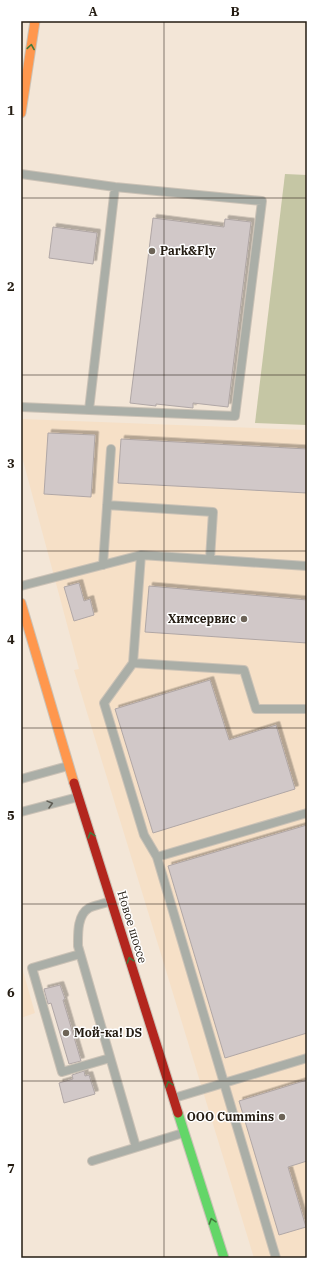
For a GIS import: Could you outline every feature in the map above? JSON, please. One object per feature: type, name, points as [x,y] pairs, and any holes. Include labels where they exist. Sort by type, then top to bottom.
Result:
[{"type":"main road","points":[[21,113],[35,21]]},
{"type":"main road","name":"Новое шоссе","points":[[21,603],[69,766],[224,1258]]},
{"type":"lane","points":[[21,174],[115,187],[262,201],[235,416],[21,407]]},
{"type":"lane","points":[[89,410],[115,187]]},
{"type":"lane","points":[[103,565],[111,449]]},
{"type":"lane","points":[[107,505],[213,512],[210,559]]},
{"type":"lane","points":[[141,555],[134,663],[104,703],[144,835],[157,857],[276,1258]]},
{"type":"lane","points":[[21,586],[141,555],[307,566]]},
{"type":"lane","points":[[134,663],[244,670],[256,709],[307,709]]},
{"type":"lane","points":[[21,779],[69,766]]},
{"type":"lane","points":[[21,812],[79,796]]},
{"type":"lane","points":[[157,857],[307,813]]},
{"type":"lane","points":[[111,901],[88,909],[81,919],[78,931],[78,946],[136,1147]]},
{"type":"lane","points":[[80,954],[32,968],[62,1072],[110,1058]]},
{"type":"lane","points":[[173,1098],[307,1058]]},
{"type":"lane","points":[[92,1161],[184,1132]]},
{"type":"shaded area","points":[[21,419],[307,430],[307,1258],[254,1258],[74,670],[79,669],[21,453]]},
{"type":"shaded area","points":[[21,964],[35,1013],[21,1018]]},
{"type":"green space","points":[[285,174],[307,175],[307,425],[255,423]]},
{"type":"building","points":[[153,218],[224,227],[225,219],[251,222],[228,407],[193,403],[193,408],[130,403]]},
{"type":"building","points":[[53,227],[97,233],[93,264],[49,258]]},
{"type":"building","points":[[48,433],[95,435],[91,497],[44,494]]},
{"type":"building","points":[[121,439],[307,449],[307,493],[118,483]]},
{"type":"building","points":[[79,583],[84,601],[90,599],[94,615],[74,621],[64,587]]},
{"type":"building","points":[[149,586],[307,600],[307,643],[145,632]]},
{"type":"building","points":[[210,680],[229,740],[276,725],[295,789],[153,833],[115,709]]},
{"type":"building","points":[[307,825],[307,1033],[225,1058],[168,866]]},
{"type":"building","name":"Мой-ка! DS","points":[[60,985],[81,1061],[69,1064],[51,1003],[48,1004],[44,989]]},
{"type":"building","points":[[84,1071],[85,1076],[89,1075],[95,1094],[64,1103],[59,1083],[73,1079],[72,1075]]},
{"type":"building","points":[[307,1080],[307,1161],[288,1167],[306,1227],[279,1235],[239,1101]]},
{"type":"traffic: fast","points":[[178,1113],[224,1258]]},
{"type":"traffic: slow","points":[[21,113],[35,21]]},
{"type":"traffic: slow","points":[[21,603],[74,783]]},
{"type":"traffic: jam","points":[[74,783],[178,1113]]},
{"type":"place","name":"Park&Fly","points":[[152,251]]},
{"type":"place","name":"Химсервис","points":[[244,619]]},
{"type":"place","name":"Мой-ка! DS","points":[[66,1033]]},
{"type":"place","name":"OOO Cummins","points":[[282,1117]]}]
